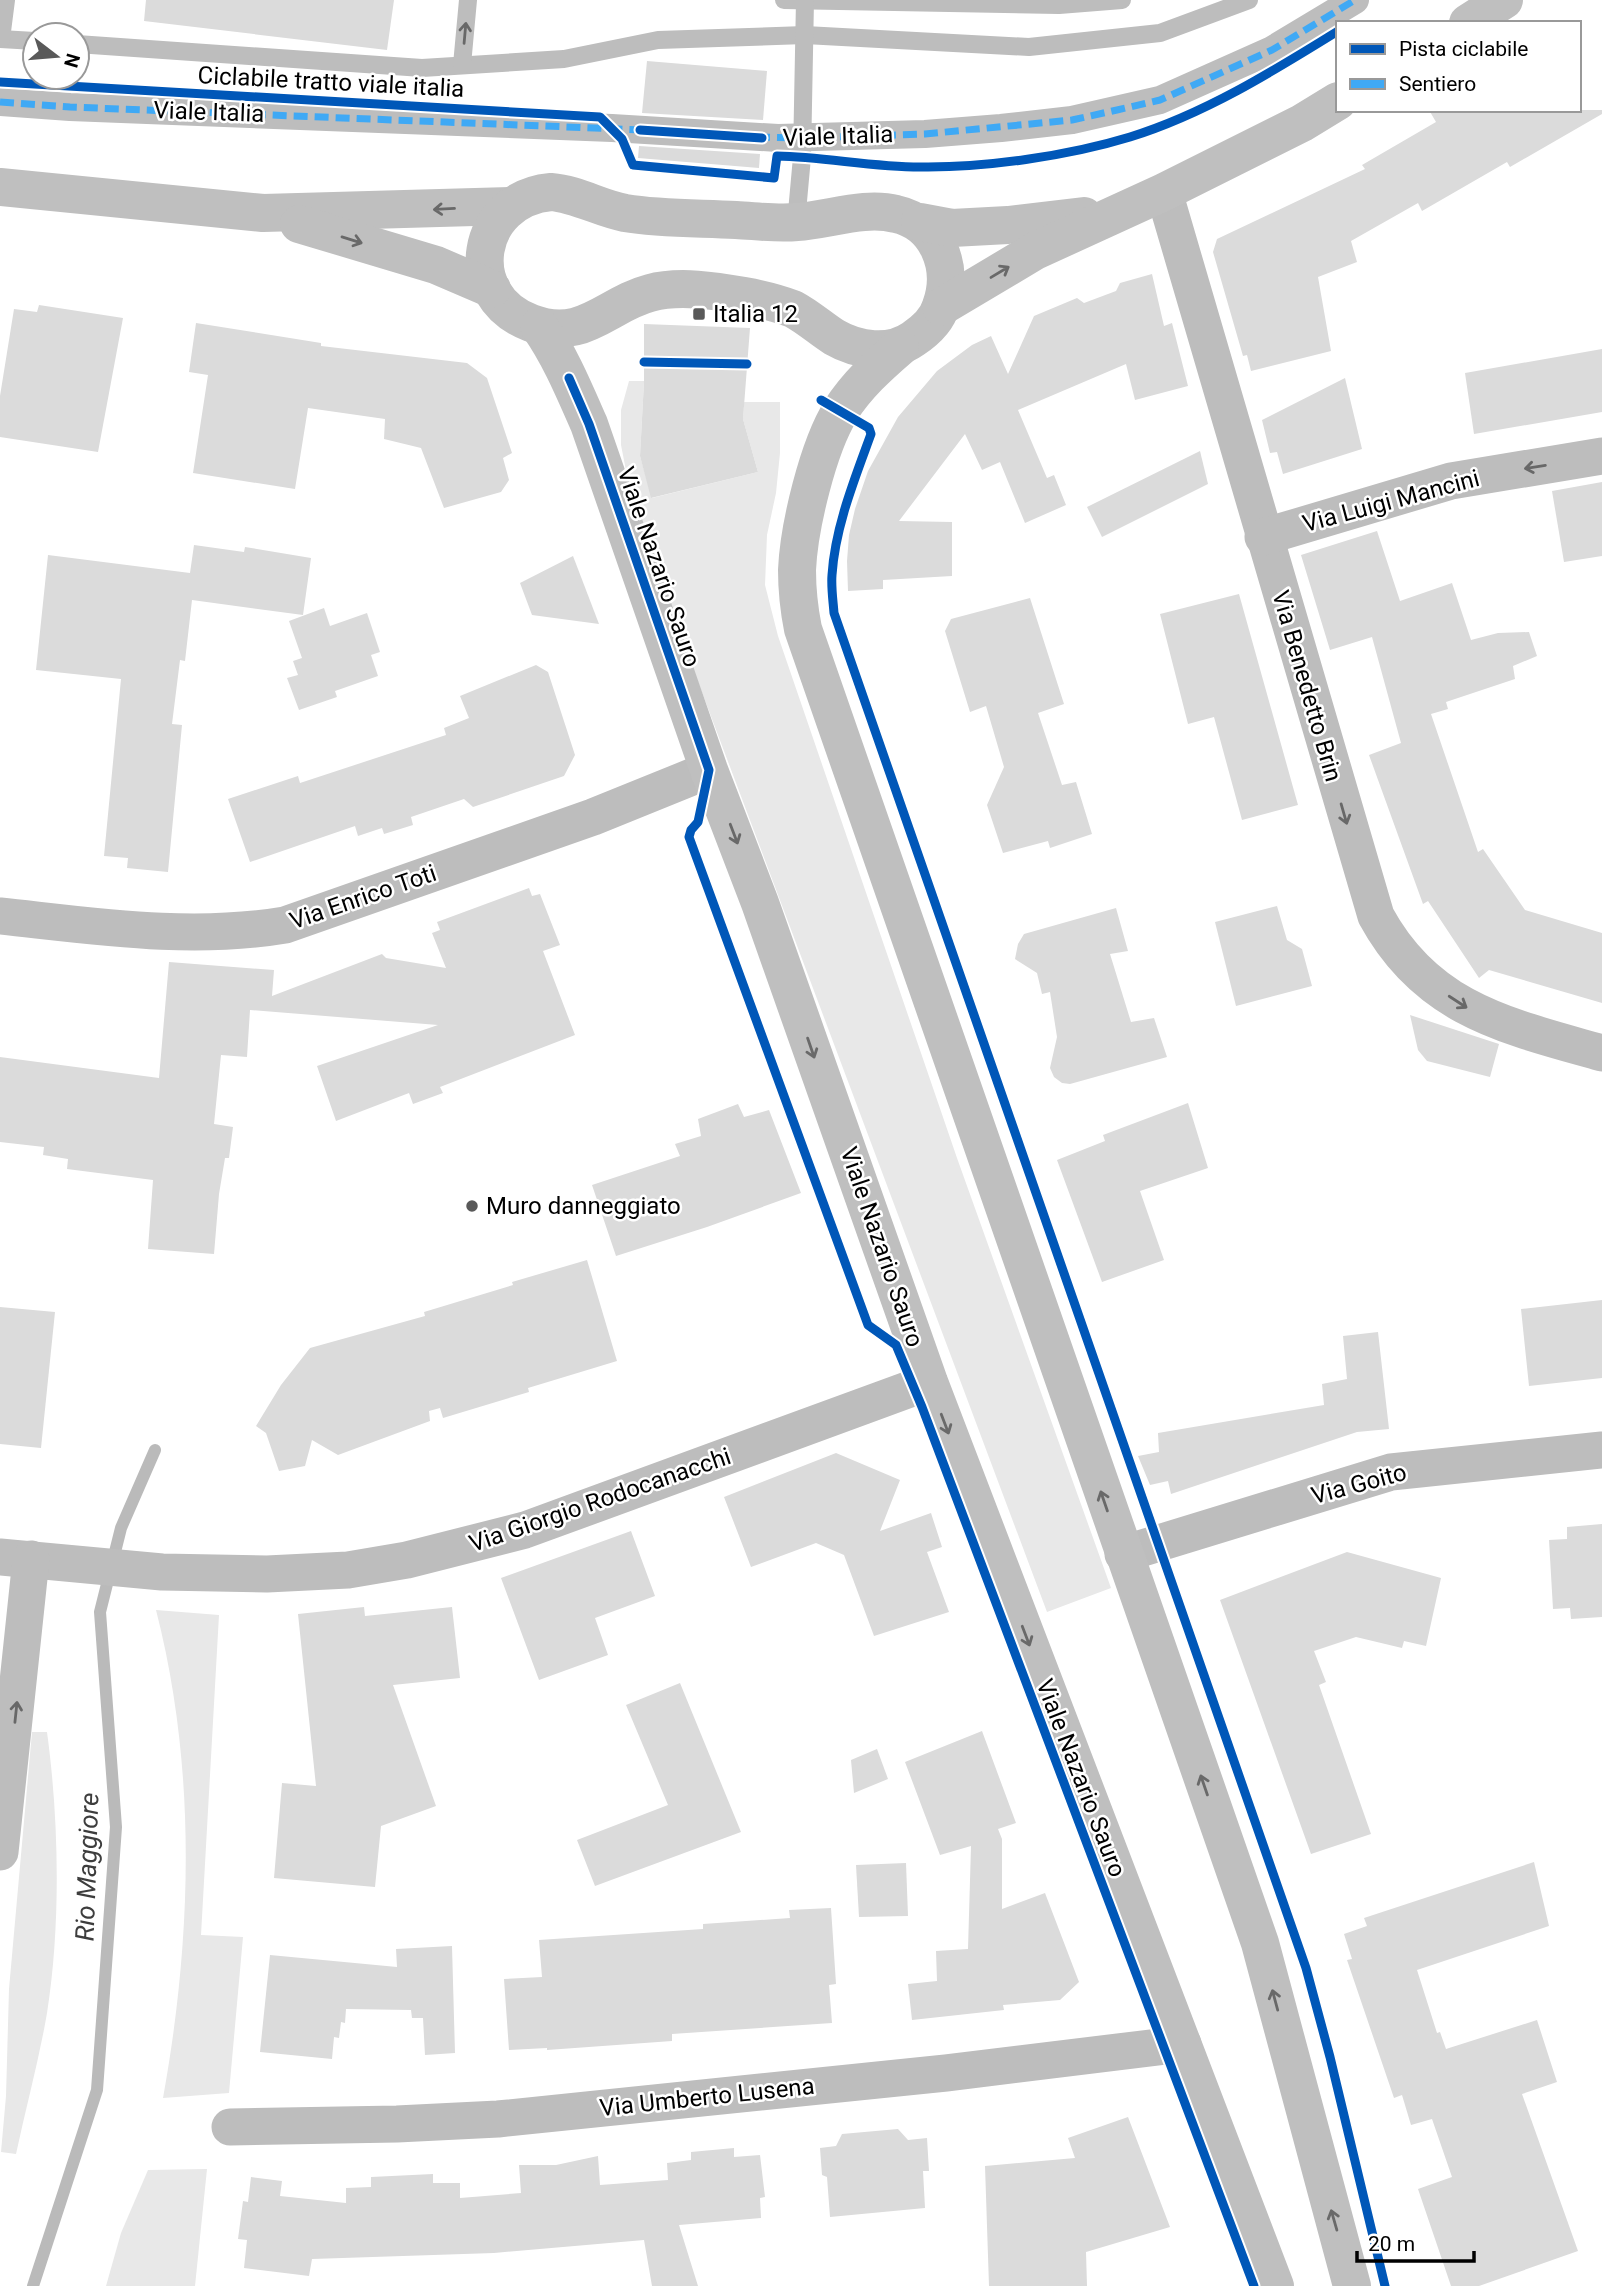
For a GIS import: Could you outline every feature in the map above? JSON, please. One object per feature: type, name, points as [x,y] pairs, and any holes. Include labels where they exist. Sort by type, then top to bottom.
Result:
[{"type":"main road","points":[[1471,21],[1504,0]]},
{"type":"main road","points":[[941,307],[1035,251],[1164,192],[1302,123],[1336,102]]},
{"type":"main road","points":[[0,187],[263,214],[512,206]]},
{"type":"main road","points":[[900,347],[858,347],[833,336],[790,308],[754,298],[699,291],[656,291],[581,325],[566,329],[538,326],[508,310],[492,289],[485,271],[485,244],[493,227],[512,206],[533,194],[551,192],[565,193],[614,210],[635,214],[796,223],[882,211],[920,222],[963,228],[1117,212]]},
{"type":"main road","points":[[263,214],[436,265],[492,289]]},
{"type":"main road","points":[[920,222],[933,238],[943,260],[941,307],[930,326],[871,372],[841,411],[826,442],[808,503],[797,567],[800,615],[1260,1944],[1352,2286]]},
{"type":"main road","name":"Viale Nazario Sauro","points":[[538,326],[569,378],[589,424],[709,770],[760,903],[929,1382],[1275,2286]]},
{"type":"street","name":"Viale Italia","points":[[0,102],[803,138],[925,134],[1072,120],[1160,100],[1272,50],[1355,0]]},
{"type":"street","name":"Via Benedetto Brin","points":[[1164,192],[1369,898],[1385,932],[1414,969],[1468,1009],[1504,1025],[1602,1053]]},
{"type":"street","name":"Via Luigi Mancini","points":[[1263,537],[1451,481],[1602,456]]},
{"type":"street","name":"Via Enrico Toti","points":[[0,916],[128,929],[182,931],[247,932],[285,925],[593,817],[709,770]]},
{"type":"street","name":"Via Giorgio Rodocanacchi","points":[[38,1559],[162,1572],[267,1574],[348,1570],[407,1560],[525,1530],[929,1382]]},
{"type":"street","name":"Via Goito","points":[[1123,1554],[1391,1472],[1602,1450]]},
{"type":"street","points":[[0,1852],[38,1559]]},
{"type":"street","name":"Via Umberto Lusena","points":[[230,2127],[498,2119],[946,2073],[1182,2044]]},
{"type":"lane","points":[[6,0],[1,39],[21,40]]},
{"type":"lane","points":[[462,65],[468,0]]},
{"type":"lane","points":[[784,0],[1059,5],[1122,0]]},
{"type":"lane","points":[[91,45],[422,68],[564,59],[658,40],[805,35],[1029,47],[1160,33],[1239,6],[1249,0]]},
{"type":"lane","points":[[796,223],[803,138],[805,1]]},
{"type":"shaded area","points":[[629,381],[644,381],[640,456],[652,498],[758,472],[743,419],[744,402],[780,402],[780,453],[776,493],[767,535],[765,585],[778,636],[957,1158],[1111,1588],[1047,1612],[634,511],[621,445],[621,410]]},
{"type":"shaded area","points":[[156,1610],[219,1615],[201,1935],[243,1937],[229,2093],[163,2098],[180,1977],[186,1854],[178,1731]]},
{"type":"shaded area","points":[[32,1732],[47,1732],[51,1766],[57,1872],[55,1944],[47,2013],[16,2154],[1,2152],[6,2096],[9,1989]]},
{"type":"shaded area","points":[[207,2169],[195,2286],[106,2286],[121,2233],[148,2170]]},
{"type":"building","points":[[146,0],[394,0],[387,50],[144,21]]},
{"type":"building","points":[[647,61],[767,71],[763,120],[642,113]]},
{"type":"building","points":[[1602,110],[1602,114],[1510,167],[1507,162],[1422,211],[1418,203],[1351,241],[1357,262],[1318,277],[1331,351],[1251,371],[1247,355],[1243,356],[1213,252],[1217,239],[1365,169],[1362,165],[1436,122],[1430,112]]},
{"type":"building","points":[[639,146],[760,154],[759,168],[638,158]]},
{"type":"building","points":[[1152,274],[1164,326],[1172,323],[1188,386],[1135,400],[1126,364],[1018,410],[1047,478],[1054,475],[1066,505],[1025,523],[1000,462],[982,470],[965,434],[899,521],[952,522],[952,576],[883,580],[883,589],[848,591],[849,535],[868,471],[898,417],[937,371],[972,345],[991,336],[1008,374],[1034,316],[1077,298],[1084,303],[1116,291],[1120,283]]},
{"type":"building","points":[[39,305],[123,318],[98,452],[0,437],[0,396],[14,309],[37,312]]},
{"type":"building","points":[[196,323],[321,343],[321,346],[467,363],[487,378],[512,453],[503,458],[509,480],[501,492],[444,508],[421,448],[384,439],[385,419],[308,408],[295,489],[193,473],[208,375],[189,372]]},
{"type":"building","points":[[644,324],[750,328],[743,419],[758,472],[651,498],[640,456]]},
{"type":"building","points":[[1602,349],[1602,412],[1474,434],[1465,373]]},
{"type":"building","points":[[1345,378],[1362,449],[1283,474],[1277,452],[1270,453],[1262,420]]},
{"type":"building","points":[[1200,451],[1208,484],[1102,537],[1087,507]]},
{"type":"building","points":[[1602,482],[1602,556],[1564,562],[1552,491]]},
{"type":"building","points":[[1377,531],[1400,601],[1452,583],[1471,640],[1498,633],[1529,632],[1537,656],[1513,666],[1515,679],[1446,702],[1448,709],[1431,714],[1478,852],[1483,849],[1525,910],[1602,933],[1602,1003],[1489,970],[1479,978],[1428,901],[1423,904],[1369,755],[1401,743],[1372,637],[1330,650],[1301,555]]},
{"type":"building","points":[[194,545],[244,552],[245,547],[311,558],[303,615],[192,600],[185,661],[180,660],[172,724],[182,725],[168,872],[127,868],[128,858],[104,856],[121,679],[36,670],[48,555],[190,573]]},
{"type":"building","points":[[573,556],[599,624],[532,615],[520,583]]},
{"type":"building","points":[[1239,594],[1298,805],[1242,820],[1214,717],[1188,724],[1160,614]]},
{"type":"building","points":[[1030,598],[1064,704],[1038,713],[1062,785],[1076,782],[1092,834],[1050,848],[1048,841],[1003,853],[987,805],[1004,767],[986,706],[970,712],[945,631],[951,619]]},
{"type":"building","points":[[324,608],[330,626],[367,613],[380,652],[371,655],[378,676],[335,691],[337,697],[299,710],[287,678],[298,675],[293,661],[302,658],[289,621]]},
{"type":"building","points":[[536,665],[548,672],[575,755],[564,776],[473,807],[464,799],[411,817],[413,825],[384,834],[382,828],[358,836],[355,826],[250,862],[228,799],[298,776],[300,783],[446,735],[444,728],[469,718],[460,696]]},
{"type":"building","points":[[529,888],[532,896],[540,894],[560,945],[543,951],[575,1035],[440,1087],[443,1093],[413,1104],[409,1093],[336,1121],[317,1066],[438,1025],[250,1010],[247,1057],[221,1055],[214,1124],[233,1127],[229,1158],[225,1158],[219,1194],[214,1254],[148,1249],[153,1180],[67,1169],[68,1159],[43,1155],[44,1147],[0,1142],[0,1057],[159,1078],[169,962],[274,970],[272,996],[382,954],[386,958],[446,968],[432,933],[440,930],[437,922]]},
{"type":"building","points":[[1277,906],[1287,940],[1302,949],[1312,986],[1236,1006],[1215,922]]},
{"type":"building","points":[[1116,908],[1128,951],[1110,954],[1131,1022],[1154,1018],[1167,1057],[1070,1084],[1062,1083],[1054,1077],[1050,1068],[1057,1037],[1050,992],[1042,994],[1037,973],[1015,959],[1018,944],[1024,934]]},
{"type":"building","points":[[1410,1015],[1499,1044],[1490,1077],[1427,1061],[1418,1050]]},
{"type":"building","points":[[1188,1103],[1208,1168],[1140,1191],[1164,1260],[1102,1282],[1057,1160],[1105,1141],[1103,1135]]},
{"type":"building","points":[[738,1104],[744,1117],[769,1110],[801,1193],[616,1256],[592,1185],[680,1156],[675,1144],[701,1136],[698,1119]]},
{"type":"building","points":[[587,1260],[617,1361],[443,1418],[440,1408],[429,1411],[430,1421],[338,1455],[312,1440],[305,1466],[279,1471],[266,1433],[256,1426],[281,1385],[310,1348],[425,1316],[424,1312]]},
{"type":"building","points":[[1602,1300],[1602,1378],[1529,1386],[1521,1309]]},
{"type":"building","points":[[0,1307],[55,1312],[41,1448],[0,1444]]},
{"type":"building","points":[[1378,1332],[1389,1429],[1357,1432],[1171,1494],[1168,1481],[1150,1485],[1138,1456],[1159,1452],[1158,1433],[1324,1405],[1322,1384],[1347,1379],[1343,1336]]},
{"type":"building","points":[[836,1453],[900,1480],[880,1531],[931,1513],[942,1547],[927,1552],[949,1612],[874,1636],[844,1555],[816,1543],[751,1567],[724,1497]]},
{"type":"building","points":[[1602,1524],[1602,1617],[1571,1619],[1570,1608],[1553,1609],[1549,1540],[1567,1539],[1567,1527]]},
{"type":"building","points":[[631,1531],[655,1596],[595,1618],[608,1655],[539,1680],[501,1578]]},
{"type":"building","points":[[1347,1552],[1441,1578],[1426,1646],[1404,1641],[1402,1648],[1356,1637],[1314,1651],[1326,1682],[1319,1685],[1371,1834],[1311,1854],[1220,1600]]},
{"type":"building","points":[[364,1607],[365,1616],[452,1607],[460,1678],[393,1685],[436,1806],[381,1826],[375,1887],[274,1878],[282,1783],[316,1786],[298,1614]]},
{"type":"building","points":[[680,1683],[741,1832],[595,1886],[577,1840],[668,1805],[626,1705]]},
{"type":"building","points":[[982,1731],[1016,1823],[998,1829],[1002,1839],[1002,1909],[1045,1893],[1079,1982],[1060,2000],[1003,2005],[1004,2010],[912,2020],[908,1984],[937,1981],[936,1951],[968,1949],[971,1846],[940,1855],[905,1762]]},
{"type":"building","points":[[877,1749],[888,1779],[854,1793],[851,1760]]},
{"type":"building","points":[[1534,1862],[1549,1926],[1417,1970],[1437,2033],[1440,2032],[1446,2049],[1537,2020],[1557,2082],[1522,2094],[1578,2251],[1479,2286],[1451,2286],[1418,2189],[1452,2177],[1432,2119],[1411,2125],[1402,2095],[1394,2098],[1347,1960],[1352,1959],[1344,1934],[1367,1926],[1364,1918]]},
{"type":"building","points":[[906,1863],[908,1916],[859,1917],[856,1865]]},
{"type":"building","points":[[831,1908],[836,1984],[829,1985],[832,2023],[672,2034],[672,2041],[509,2050],[504,1979],[542,1977],[539,1940],[703,1929],[703,1924],[790,1918],[789,1910]]},
{"type":"building","points":[[452,1946],[455,2053],[425,2055],[423,2018],[412,2018],[411,2010],[346,2009],[345,2023],[341,2022],[339,2038],[334,2037],[332,2059],[260,2052],[270,1955],[397,1967],[396,1949]]},
{"type":"building","points":[[1128,2117],[1170,2227],[1086,2252],[1087,2286],[989,2286],[985,2166],[1075,2158],[1068,2138]]},
{"type":"building","points":[[898,2129],[908,2140],[927,2138],[929,2171],[923,2171],[925,2208],[830,2217],[827,2177],[822,2175],[820,2148],[836,2146],[842,2134]]},
{"type":"building","points":[[734,2148],[734,2157],[760,2155],[765,2197],[760,2198],[761,2218],[679,2225],[698,2286],[652,2286],[644,2240],[494,2253],[312,2259],[309,2276],[244,2268],[247,2240],[238,2239],[243,2201],[248,2202],[251,2177],[282,2181],[280,2196],[346,2203],[346,2188],[371,2187],[371,2177],[433,2174],[433,2183],[460,2183],[460,2198],[521,2193],[519,2165],[556,2165],[598,2156],[600,2185],[668,2180],[667,2163],[691,2160],[691,2152]]},
{"type":"waterway","name":"Rio Maggiore","points":[[33,2286],[97,2090],[116,1827],[100,1612],[121,1528],[155,1450]]},
{"type":"marked path","points":[[756,137],[925,134],[1072,120],[1117,110],[1160,100],[1272,50],[1355,0]]},
{"type":"marked path","points":[[0,102],[644,130]]},
{"type":"cycle path","name":"Ciclabile tratto viale italia","points":[[0,82],[600,117],[622,139],[633,165],[774,178],[777,156],[945,167],[1026,160],[1106,144],[1157,128],[1211,104],[1336,32]]},
{"type":"cycle path","points":[[640,130],[762,138]]},
{"type":"cycle path","points":[[644,362],[747,364]]},
{"type":"cycle path","points":[[569,378],[589,424],[709,770],[698,822],[689,837],[868,1325],[896,1345],[922,1407],[1254,2286]]},
{"type":"cycle path","points":[[821,400],[869,428],[871,434],[837,539],[832,580],[834,613],[1306,1968],[1385,2286]]},
{"type":"place","name":"Italia 12","points":[[699,314]]},
{"type":"place","name":"Muro danneggiato","points":[[472,1206]]}]
